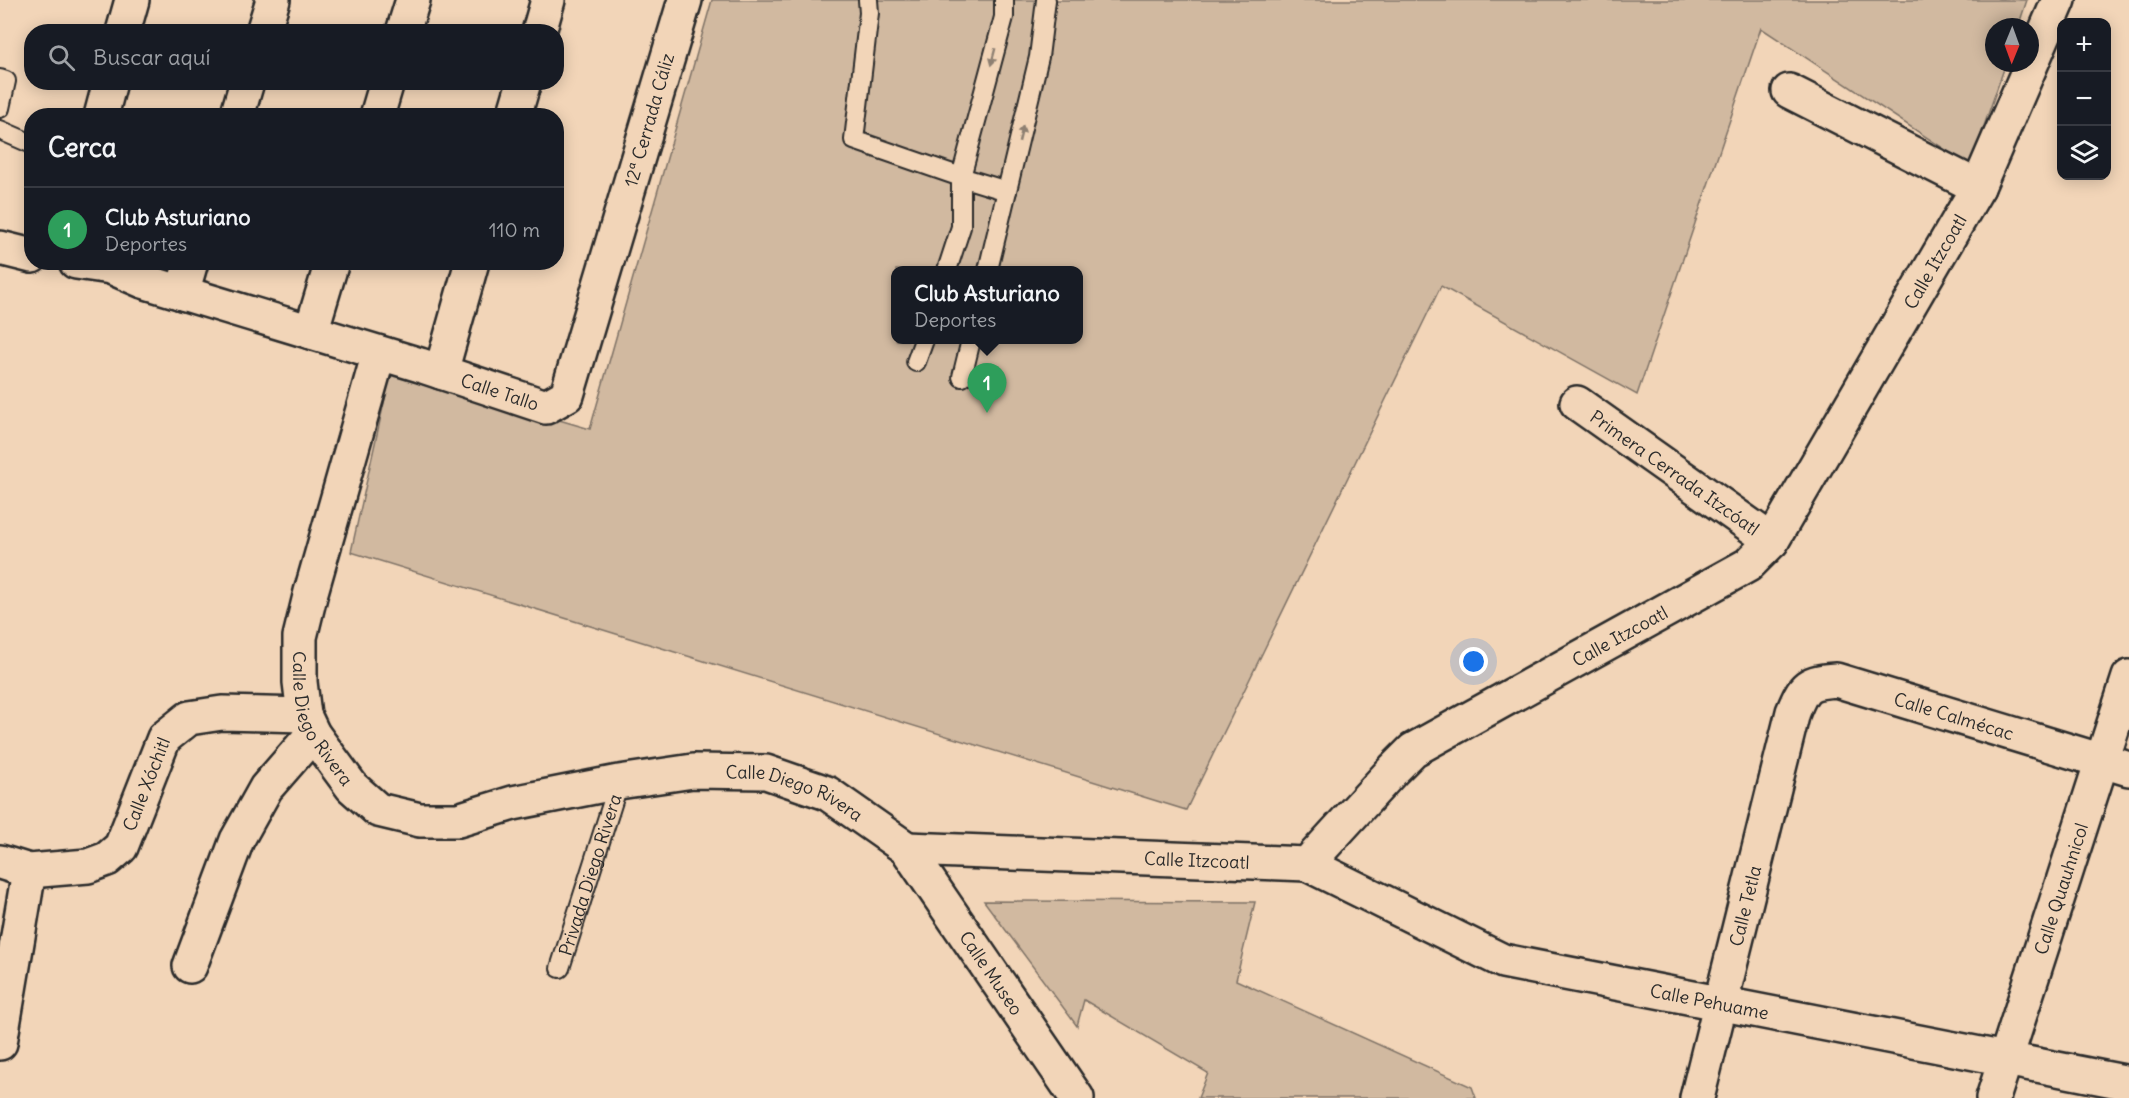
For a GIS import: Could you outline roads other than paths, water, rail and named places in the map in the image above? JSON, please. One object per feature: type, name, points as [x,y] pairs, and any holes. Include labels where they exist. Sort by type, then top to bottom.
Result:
[{"type":"street","points":[[125,24],[132,0]]},
{"type":"street","points":[[266,24],[273,0]]},
{"type":"street","points":[[406,24],[413,0]]},
{"type":"street","points":[[540,24],[548,0]]},
{"type":"street","name":"12ª Cerrada Cáliz","points":[[614,241],[685,0]]},
{"type":"street","name":"Calle Itzcoatl","points":[[907,849],[1307,864],[1413,750],[1748,565],[1772,541],[1978,187],[2059,0]]},
{"type":"street","points":[[103,108],[108,90]]},
{"type":"street","points":[[239,108],[245,90]]},
{"type":"street","points":[[379,108],[385,90]]},
{"type":"street","points":[[516,108],[522,90]]},
{"type":"street","points":[[1789,91],[1978,187]]},
{"type":"street","name":"Calle Tallo","points":[[379,353],[546,406],[567,394],[614,241]]},
{"type":"street","points":[[0,248],[24,254]]},
{"type":"street","points":[[120,270],[143,281],[186,278],[311,332],[379,353]]},
{"type":"street","points":[[311,332],[330,270]]},
{"type":"street","points":[[441,372],[470,270]]},
{"type":"street","name":"Calle Diego Rivera","points":[[379,353],[300,638],[300,682],[308,724],[352,787],[378,810],[420,820],[458,820],[513,803],[619,782],[693,771],[766,772],[827,793],[907,849]]},
{"type":"street","name":"Primera Cerrada Itzcóatl","points":[[1577,403],[1772,541]]},
{"type":"street","name":"Calle Quauhnicol","points":[[1993,1098],[2115,765],[2129,677]]},
{"type":"street","name":"Calle Calmécac","points":[[1793,712],[1801,692],[1815,682],[1836,681],[2115,765]]},
{"type":"street","name":"Calle Tetla","points":[[1697,1098],[1719,1002],[1793,712]]},
{"type":"street","name":"Calle Xóchitl","points":[[14,866],[88,866],[107,859],[121,847],[164,738],[189,718],[222,713],[308,724]]},
{"type":"street","points":[[190,966],[237,840],[266,788],[308,724]]},
{"type":"street","name":"Calle Museo","points":[[907,849],[1077,1098]]},
{"type":"street","name":"Calle Pehuame","points":[[1307,864],[1503,961],[2129,1083]]},
{"type":"street","points":[[0,1043],[14,866]]},
{"type":"lane","points":[[868,0],[869,13],[854,140],[961,177],[1007,190]]},
{"type":"lane","points":[[947,266],[961,227],[961,177],[1004,17],[1004,0]]},
{"type":"lane","points":[[989,266],[1039,57],[1046,0]]},
{"type":"lane","points":[[0,79],[6,81],[0,108]]},
{"type":"lane","points":[[0,130],[24,140]]},
{"type":"lane","points":[[916,362],[922,344]]},
{"type":"lane","points":[[962,377],[970,344]]},
{"type":"lane","name":"Privada Diego Rivera","points":[[560,968],[619,782]]},
{"type":"place","name":"Club Asturiano","points":[[987,413]]}]
